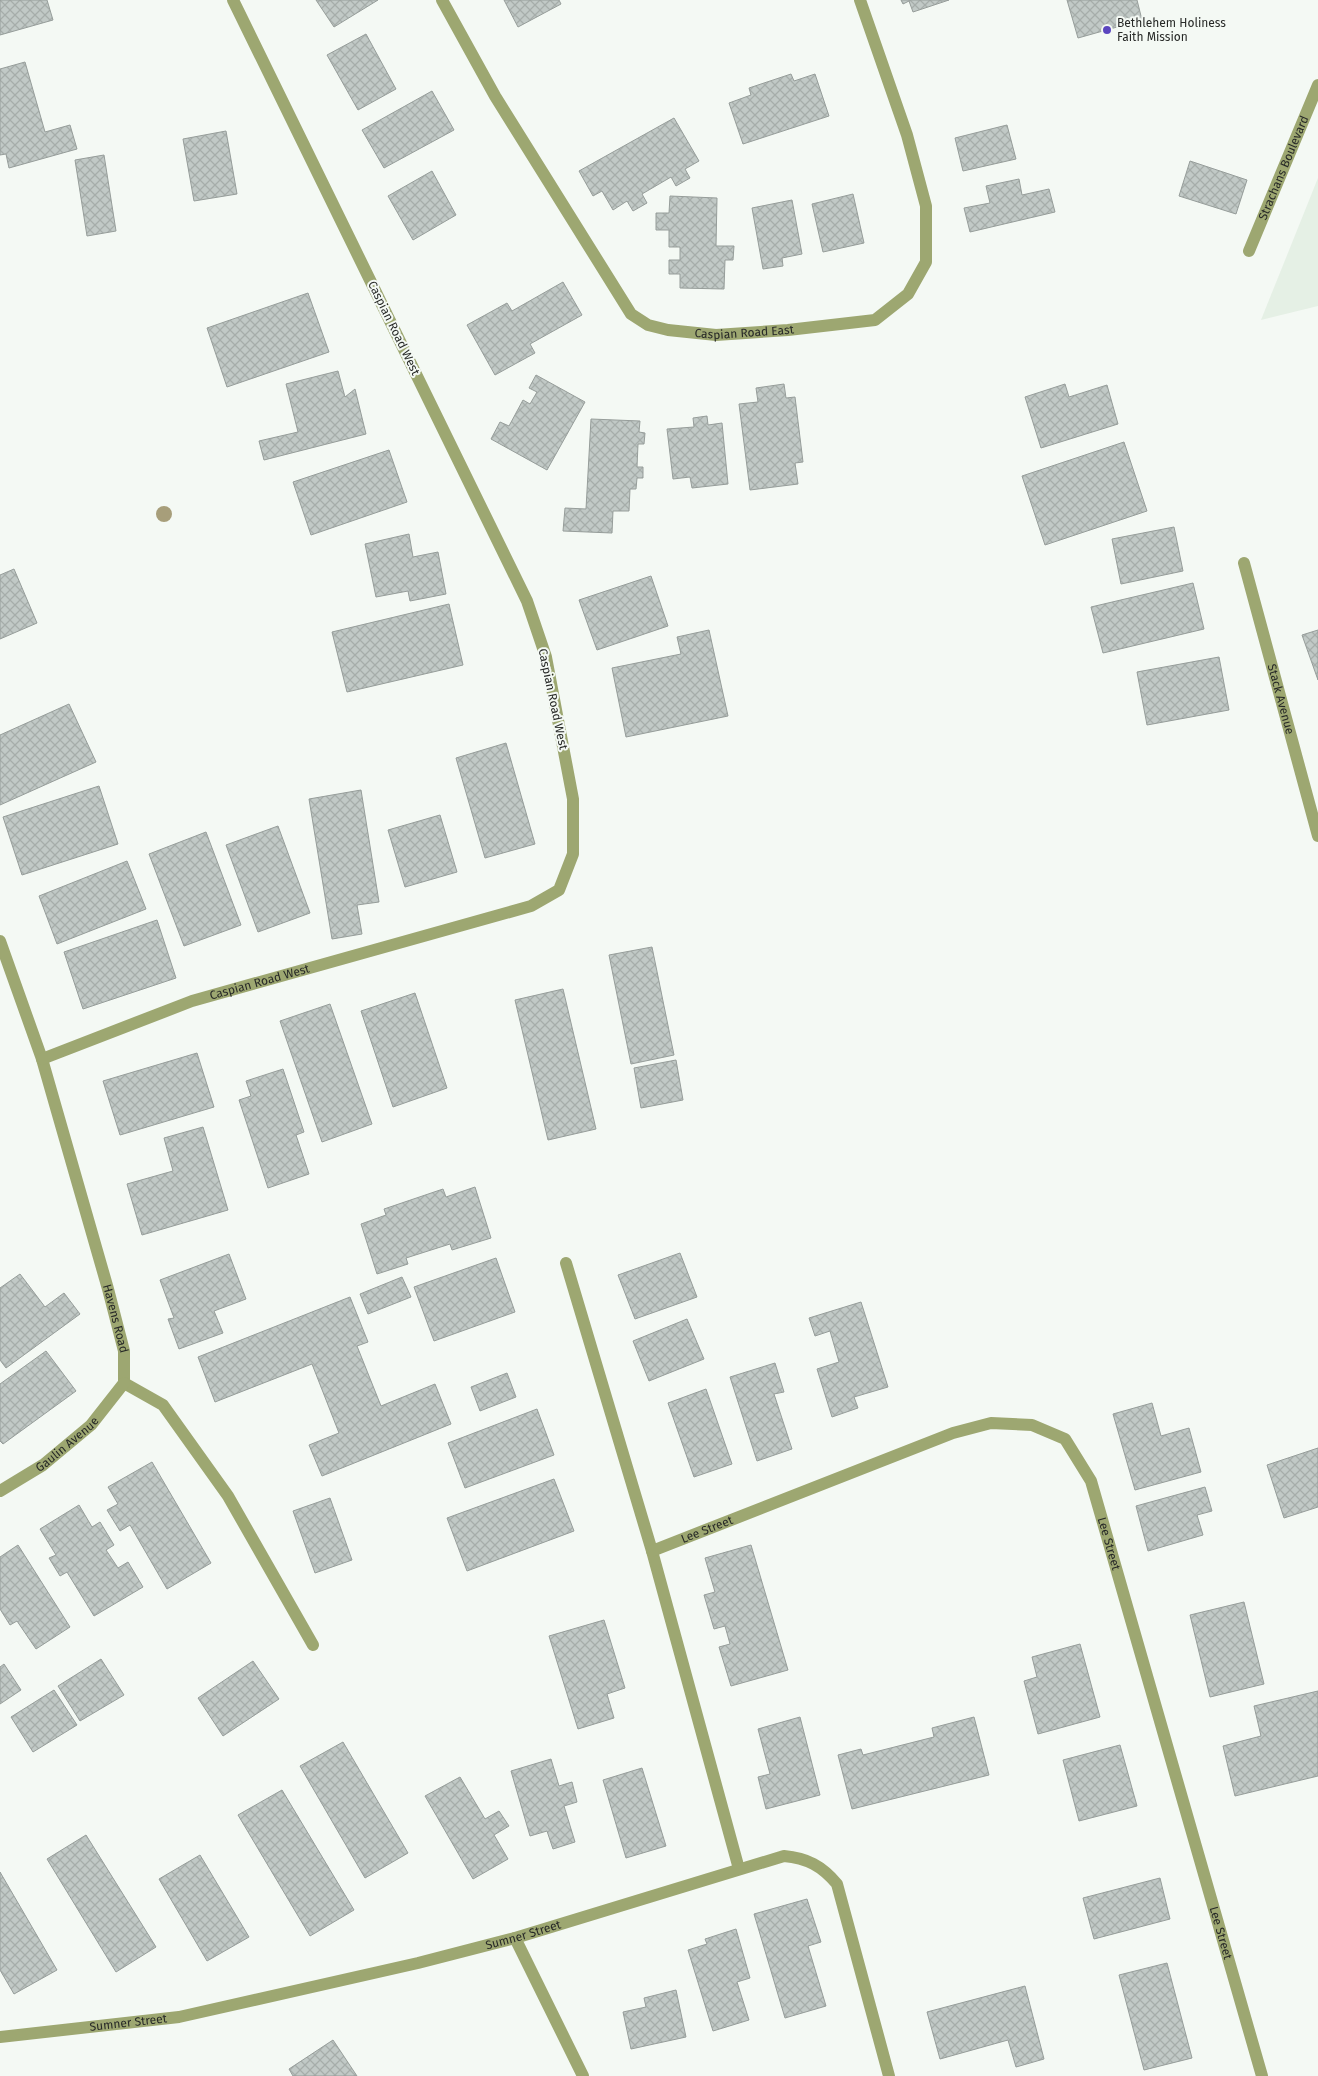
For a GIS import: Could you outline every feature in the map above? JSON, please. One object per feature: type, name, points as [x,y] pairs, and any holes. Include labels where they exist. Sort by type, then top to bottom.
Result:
[{"type":"street","name":"Caspian Road West","points":[[42,1059],[192,1001],[531,906],[559,890],[573,854],[573,798],[546,657],[527,601],[233,0]]},
{"type":"street","name":"Caspian Road East","points":[[442,0],[495,96],[631,314],[648,326],[716,336],[875,320],[908,294],[926,262],[926,206],[907,135],[860,0]]},
{"type":"street","name":"Strachans Boulevard","points":[[1249,251],[1318,85]]},
{"type":"street","name":"Stack Avenue","points":[[1244,563],[1318,836]]},
{"type":"street","name":"Havens Road","points":[[0,941],[42,1059],[108,1289],[124,1351],[124,1383]]},
{"type":"street","points":[[566,1263],[652,1551],[739,1869]]},
{"type":"street","name":"Gaulin Avenue","points":[[0,1491],[43,1465],[91,1425],[124,1383]]},
{"type":"street","points":[[124,1383],[163,1405],[228,1496],[313,1645]]},
{"type":"street","name":"Lee Street","points":[[652,1551],[953,1433],[991,1423],[1032,1425],[1065,1440],[1092,1481],[1262,2076]]},
{"type":"street","name":"Sumner Street","points":[[0,2037],[179,2016],[418,1963],[515,1938],[784,1856],[814,1863],[827,1872],[837,1884],[890,2076]]},
{"type":"street","points":[[515,1938],[583,2076]]},
{"type":"shaded area","points":[[1318,178],[1318,306],[1261,320]]},
{"type":"building","points":[[0,0],[47,0],[53,20],[0,35]]},
{"type":"building","points":[[316,0],[378,0],[334,27]]},
{"type":"building","points":[[504,0],[559,0],[561,4],[518,27]]},
{"type":"building","points":[[901,0],[949,0],[913,12],[909,1],[903,4]]},
{"type":"building","points":[[1067,0],[1137,0],[1142,20],[1078,38]]},
{"type":"building","points":[[366,34],[396,89],[358,110],[327,55]]},
{"type":"building","points":[[25,62],[45,132],[70,125],[77,149],[9,168],[6,154],[0,155],[0,69]]},
{"type":"building","points":[[791,74],[794,81],[815,74],[829,116],[743,144],[729,103],[751,95],[749,88]]},
{"type":"building","points":[[432,91],[454,130],[384,168],[362,130]]},
{"type":"building","points":[[674,118],[699,161],[685,169],[690,178],[676,186],[671,177],[642,194],[647,203],[633,211],[627,201],[613,210],[602,191],[593,196],[579,171]]},
{"type":"building","points":[[1007,125],[1016,159],[963,171],[955,138]]},
{"type":"building","points":[[226,131],[237,194],[194,201],[183,139]]},
{"type":"building","points":[[104,155],[116,231],[87,236],[75,160]]},
{"type":"building","points":[[1190,161],[1247,180],[1236,214],[1179,196]]},
{"type":"building","points":[[432,171],[456,215],[413,240],[388,196]]},
{"type":"building","points":[[1019,179],[1022,195],[1049,189],[1055,212],[970,232],[964,208],[990,203],[986,186]]},
{"type":"building","points":[[853,194],[864,243],[823,252],[812,204]]},
{"type":"building","points":[[670,196],[717,198],[716,246],[734,246],[733,260],[725,260],[724,289],[680,288],[680,274],[669,274],[669,260],[680,260],[680,247],[669,247],[669,230],[656,230],[656,213],[669,213]]},
{"type":"building","points":[[792,200],[802,254],[782,258],[783,266],[763,269],[752,208]]},
{"type":"building","points":[[563,282],[582,315],[530,344],[535,353],[495,375],[467,325],[507,303],[512,311]]},
{"type":"building","points":[[308,293],[329,352],[227,387],[207,328]]},
{"type":"building","points":[[338,371],[345,397],[355,389],[366,434],[264,460],[259,441],[298,432],[286,384]]},
{"type":"building","points":[[536,375],[585,402],[547,470],[491,439],[500,422],[509,426],[523,400],[530,404],[537,392],[529,388]]},
{"type":"building","points":[[784,384],[786,398],[795,397],[803,462],[795,463],[798,484],[750,490],[739,404],[758,402],[756,388]]},
{"type":"building","points":[[1065,384],[1069,397],[1107,385],[1118,424],[1041,448],[1025,397]]},
{"type":"building","points":[[707,416],[708,425],[722,423],[728,484],[692,488],[690,477],[673,479],[667,429],[694,427],[693,418]]},
{"type":"building","points":[[591,419],[640,421],[639,432],[645,433],[644,444],[638,444],[637,467],[643,467],[643,478],[637,478],[636,489],[630,489],[629,511],[613,511],[612,533],[563,531],[565,508],[586,509]]},
{"type":"building","points":[[1124,442],[1147,511],[1045,545],[1022,476]]},
{"type":"building","points":[[389,450],[407,502],[311,535],[293,482]]},
{"type":"building","points":[[1174,527],[1183,571],[1121,584],[1112,539]]},
{"type":"building","points":[[409,534],[413,557],[438,552],[446,594],[410,601],[408,591],[376,597],[365,544]]},
{"type":"building","points":[[14,569],[37,623],[0,639],[0,575]]},
{"type":"building","points":[[651,576],[668,626],[597,650],[579,600]]},
{"type":"building","points":[[1193,583],[1204,629],[1103,653],[1091,607]]},
{"type":"building","points":[[449,604],[463,665],[347,692],[332,632]]},
{"type":"building","points":[[709,630],[728,716],[626,737],[612,668],[681,654],[677,637]]},
{"type":"building","points":[[1318,630],[1318,680],[1302,635]]},
{"type":"building","points":[[1219,657],[1229,710],[1147,725],[1137,672]]},
{"type":"building","points":[[69,704],[96,762],[0,805],[0,735]]},
{"type":"building","points":[[506,743],[535,844],[485,858],[456,758]]},
{"type":"building","points":[[99,786],[118,844],[22,875],[3,817]]},
{"type":"building","points":[[361,790],[379,902],[357,905],[362,934],[332,939],[309,799]]},
{"type":"building","points":[[440,815],[457,872],[405,887],[388,830]]},
{"type":"building","points":[[278,826],[310,913],[258,932],[226,845]]},
{"type":"building","points":[[206,832],[241,925],[184,946],[149,854]]},
{"type":"building","points":[[127,861],[146,909],[57,944],[39,896]]},
{"type":"building","points":[[157,920],[176,978],[83,1009],[64,952]]},
{"type":"building","points":[[652,947],[674,1055],[631,1064],[609,955]]},
{"type":"building","points":[[563,989],[596,1129],[548,1140],[515,1000]]},
{"type":"building","points":[[415,993],[447,1088],[393,1107],[361,1011]]},
{"type":"building","points":[[330,1004],[372,1124],[322,1142],[280,1021]]},
{"type":"building","points":[[197,1053],[214,1107],[120,1135],[103,1081]]},
{"type":"building","points":[[676,1060],[683,1100],[641,1108],[634,1068]]},
{"type":"building","points":[[283,1069],[304,1132],[296,1135],[309,1174],[268,1188],[239,1100],[251,1096],[246,1081]]},
{"type":"building","points":[[203,1127],[228,1210],[142,1235],[127,1184],[173,1171],[164,1138]]},
{"type":"building","points":[[475,1187],[491,1238],[452,1250],[450,1244],[406,1258],[408,1264],[377,1274],[361,1224],[386,1215],[384,1209],[443,1189],[446,1197]]},
{"type":"building","points":[[680,1253],[697,1297],[635,1319],[618,1275]]},
{"type":"building","points":[[229,1254],[246,1299],[214,1311],[223,1333],[179,1349],[168,1319],[174,1318],[160,1280]]},
{"type":"building","points":[[496,1258],[515,1312],[434,1341],[414,1287]]},
{"type":"building","points":[[20,1274],[45,1307],[64,1293],[80,1314],[6,1368],[0,1360],[0,1288]]},
{"type":"building","points":[[402,1277],[411,1297],[368,1314],[360,1294]]},
{"type":"building","points":[[350,1297],[368,1342],[357,1346],[381,1406],[435,1384],[451,1424],[322,1476],[309,1445],[339,1433],[312,1364],[215,1402],[198,1357]]},
{"type":"building","points":[[861,1302],[888,1387],[854,1397],[858,1408],[832,1417],[817,1369],[839,1362],[830,1331],[815,1336],[809,1318]]},
{"type":"building","points":[[687,1319],[704,1359],[649,1381],[633,1341]]},
{"type":"building","points":[[46,1351],[76,1391],[3,1444],[0,1441],[0,1384]]},
{"type":"building","points":[[775,1363],[784,1392],[774,1394],[792,1449],[757,1461],[730,1377]]},
{"type":"building","points":[[507,1373],[516,1397],[480,1411],[471,1387]]},
{"type":"building","points":[[706,1389],[732,1464],[694,1477],[668,1403]]},
{"type":"building","points":[[1152,1403],[1161,1436],[1189,1428],[1201,1472],[1135,1490],[1113,1414]]},
{"type":"building","points":[[537,1409],[554,1455],[465,1488],[448,1443]]},
{"type":"building","points":[[1318,1448],[1318,1507],[1284,1518],[1267,1465]]},
{"type":"building","points":[[152,1462],[211,1563],[167,1589],[130,1525],[120,1531],[107,1510],[118,1504],[108,1487]]},
{"type":"building","points":[[554,1479],[574,1531],[467,1571],[447,1518]]},
{"type":"building","points":[[1205,1487],[1212,1511],[1197,1515],[1203,1535],[1148,1551],[1136,1506]]},
{"type":"building","points":[[330,1498],[352,1560],[315,1573],[293,1511]]},
{"type":"building","points":[[79,1505],[92,1527],[100,1522],[114,1545],[106,1550],[118,1568],[128,1562],[143,1587],[94,1616],[67,1572],[60,1576],[49,1558],[56,1555],[40,1529]]},
{"type":"building","points":[[18,1545],[70,1627],[36,1649],[17,1621],[10,1625],[0,1609],[0,1557]]},
{"type":"building","points":[[751,1545],[788,1670],[731,1686],[719,1647],[730,1644],[725,1626],[714,1629],[704,1595],[715,1592],[705,1558]]},
{"type":"building","points":[[1244,1602],[1264,1684],[1210,1697],[1190,1615]]},
{"type":"building","points":[[604,1620],[625,1688],[607,1694],[614,1718],[578,1729],[549,1636]]},
{"type":"building","points":[[1080,1644],[1100,1717],[1038,1734],[1024,1681],[1037,1677],[1032,1657]]},
{"type":"building","points":[[101,1659],[124,1695],[80,1721],[58,1686]]},
{"type":"building","points":[[253,1661],[279,1699],[223,1736],[198,1698]]},
{"type":"building","points":[[4,1664],[21,1690],[0,1704],[0,1667]]},
{"type":"building","points":[[54,1690],[77,1725],[33,1752],[11,1717]]},
{"type":"building","points":[[1318,1691],[1318,1776],[1235,1796],[1223,1746],[1261,1736],[1254,1706]]},
{"type":"building","points":[[800,1717],[820,1795],[766,1809],[758,1777],[770,1774],[758,1729]]},
{"type":"building","points":[[974,1717],[989,1775],[852,1809],[838,1755],[861,1749],[863,1755],[934,1737],[932,1728]]},
{"type":"building","points":[[343,1742],[408,1853],[365,1878],[300,1766]]},
{"type":"building","points":[[1120,1745],[1137,1806],[1079,1821],[1063,1760]]},
{"type":"building","points":[[551,1759],[559,1786],[572,1782],[577,1802],[564,1806],[575,1842],[553,1849],[547,1831],[530,1836],[511,1771]]},
{"type":"building","points":[[642,1768],[666,1846],[626,1858],[603,1780]]},
{"type":"building","points":[[460,1777],[485,1819],[499,1811],[509,1826],[494,1835],[508,1859],[473,1879],[425,1796]]},
{"type":"building","points":[[282,1790],[354,1910],[310,1936],[238,1815]]},
{"type":"building","points":[[86,1835],[156,1947],[116,1972],[47,1859]]},
{"type":"building","points":[[200,1855],[249,1937],[207,1961],[159,1879]]},
{"type":"building","points":[[0,1872],[57,1970],[14,1994],[0,1970]]},
{"type":"building","points":[[1160,1878],[1170,1919],[1094,1939],[1083,1898]]},
{"type":"building","points":[[807,1899],[821,1942],[808,1946],[826,2006],[785,2018],[754,1914]]},
{"type":"building","points":[[736,1929],[750,1978],[737,1982],[749,2020],[713,2031],[688,1950],[707,1944],[705,1939]]},
{"type":"building","points":[[1167,1963],[1192,2058],[1144,2070],[1119,1975]]},
{"type":"building","points":[[1025,1986],[1044,2059],[1016,2067],[1008,2040],[940,2059],[927,2012]]},
{"type":"building","points":[[676,1990],[686,2037],[631,2049],[623,2012],[646,2007],[644,1998]]},
{"type":"building","points":[[333,2040],[357,2076],[293,2076],[289,2069]]},
{"type":"place","name":"Bethlehem Holiness Faith Mission","points":[[1107,30]]}]
